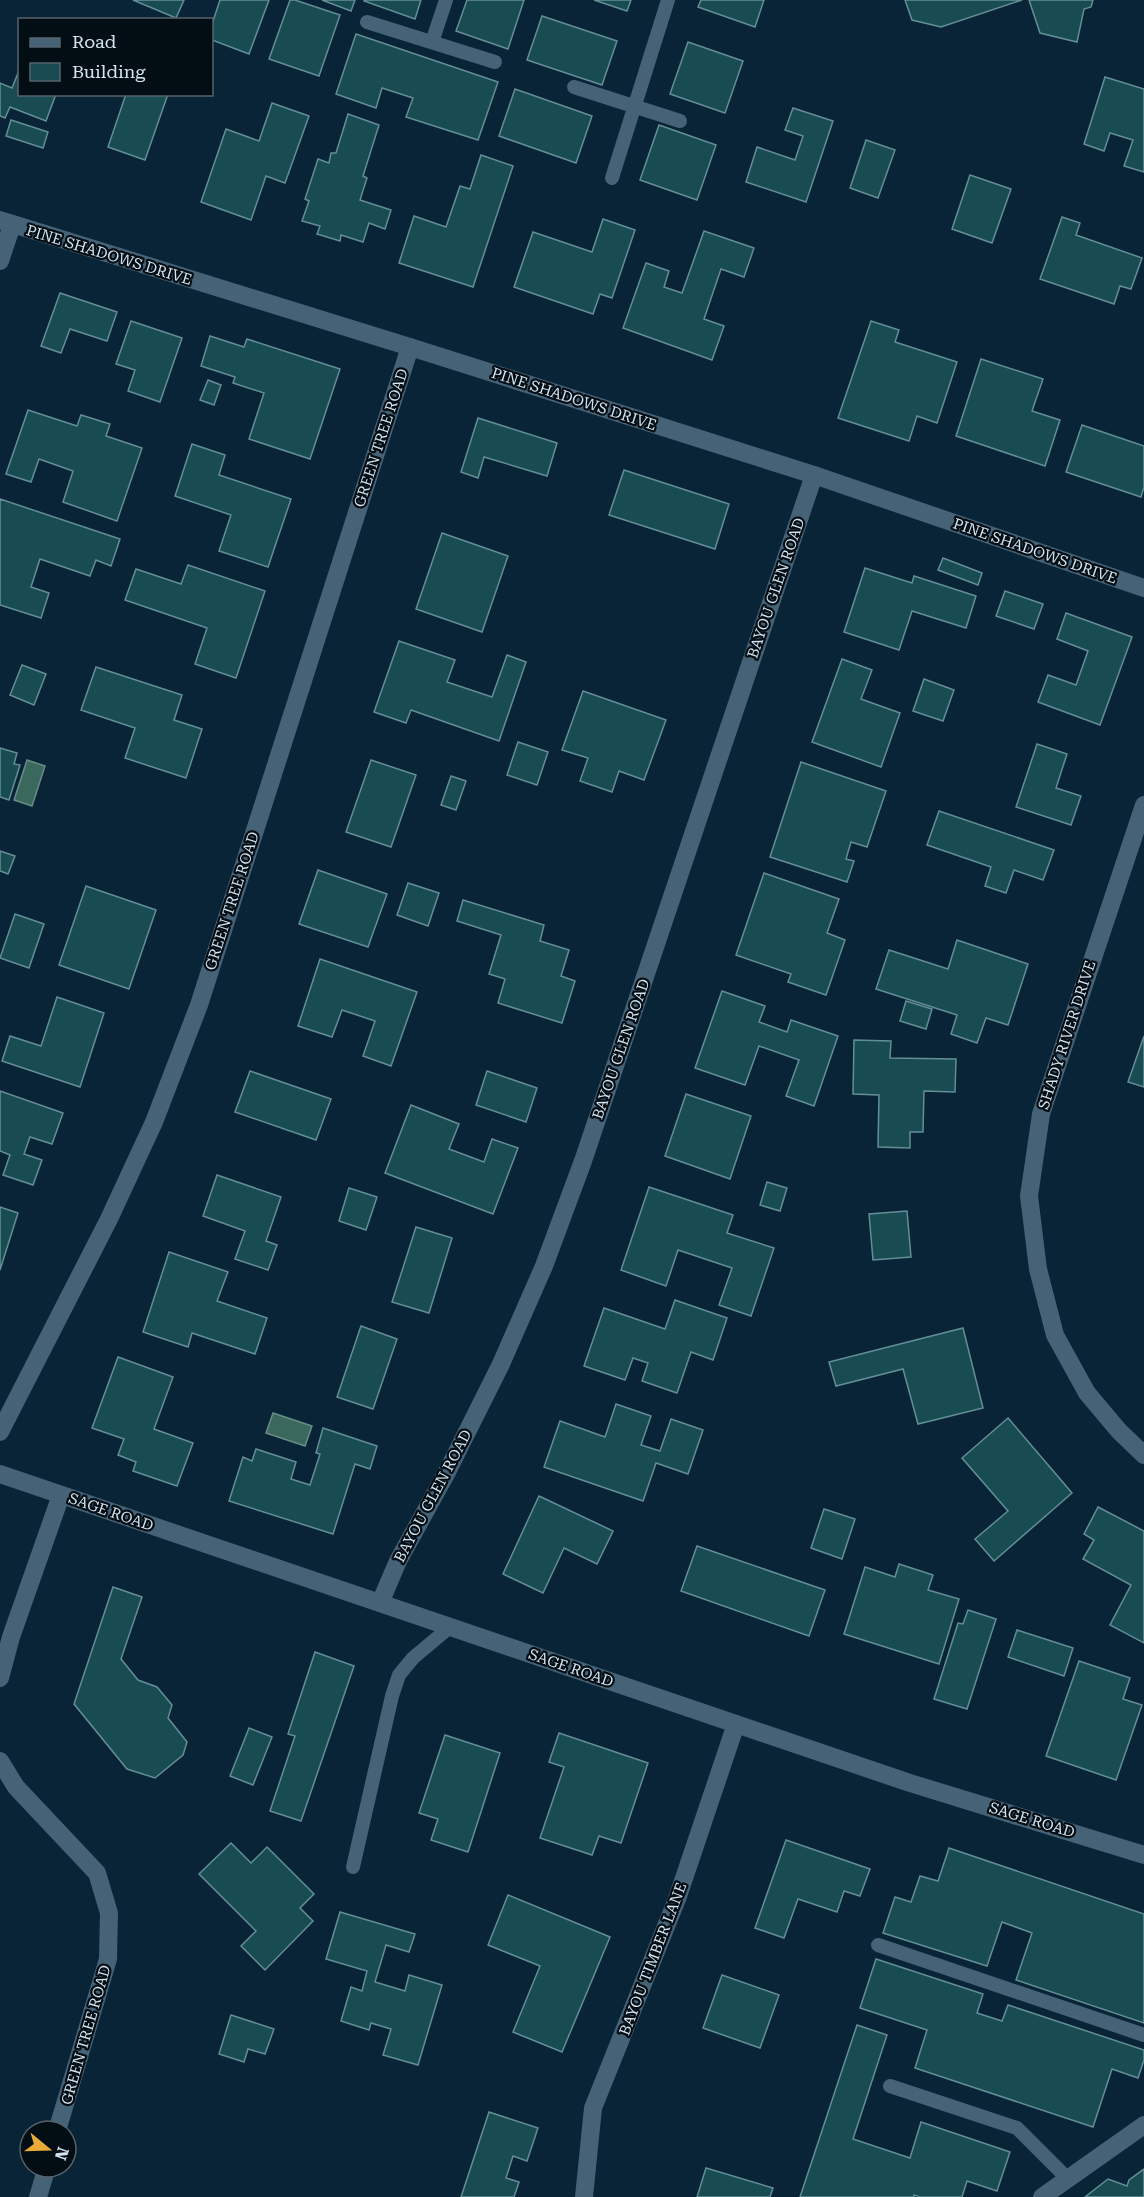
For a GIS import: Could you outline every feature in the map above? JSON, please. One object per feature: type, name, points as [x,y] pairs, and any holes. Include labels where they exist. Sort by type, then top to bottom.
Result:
[{"type":"street","points":[[0,261],[6,223]]},
{"type":"street","name":"PINE SHADOWS DRIVE","points":[[6,223],[410,347],[814,475],[1144,588]]},
{"type":"street","name":"GREEN TREE ROAD","points":[[0,1432],[109,1219],[154,1122],[199,1005],[410,347]]},
{"type":"street","name":"BAYOU GLEN ROAD","points":[[380,1603],[398,1561],[446,1474],[501,1364],[544,1266],[583,1161],[814,475]]},
{"type":"street","name":"SHADY RIVER DRIVE","points":[[1144,805],[1041,1114],[1029,1196],[1038,1269],[1055,1335],[1087,1393],[1119,1431],[1144,1455]]},
{"type":"street","name":"SAGE ROAD","points":[[0,1474],[910,1783],[1144,1855]]},
{"type":"street","points":[[0,1678],[11,1637],[61,1495]]},
{"type":"street","name":"BAYOU TIMBER LANE","points":[[584,2197],[593,2108],[677,1899],[736,1724]]},
{"type":"street","name":"GREEN TREE ROAD","points":[[0,1761],[16,1787],[97,1873],[110,1912],[108,1959],[61,2119]]},
{"type":"street","points":[[1042,2197],[1144,2125]]},
{"type":"street","points":[[38,2197],[43,2179]]},
{"type":"lane","points":[[432,42],[446,0]]},
{"type":"lane","points":[[612,178],[668,0]]},
{"type":"lane","points":[[367,22],[495,62]]},
{"type":"lane","points":[[574,87],[680,121]]},
{"type":"lane","points":[[353,1867],[399,1674],[413,1658],[450,1627]]},
{"type":"lane","points":[[878,1945],[1144,2035]]},
{"type":"lane","points":[[890,2086],[1017,2128],[1067,2178]]},
{"type":"shaded area","points":[[27,760],[45,766],[32,806],[14,800]]},
{"type":"shaded area","points":[[273,1413],[312,1426],[305,1446],[266,1433]]},
{"type":"building","points":[[133,0],[184,0],[176,18]]},
{"type":"building","points":[[220,0],[269,0],[249,54],[213,40],[213,21]]},
{"type":"building","points":[[290,0],[340,15],[319,76],[269,59]]},
{"type":"building","points":[[322,0],[355,0],[351,11]]},
{"type":"building","points":[[365,0],[421,0],[415,19]]},
{"type":"building","points":[[467,0],[524,0],[508,49],[456,31]]},
{"type":"building","points":[[594,0],[631,0],[627,11]]},
{"type":"building","points":[[701,0],[764,0],[755,27],[698,7]]},
{"type":"building","points":[[905,0],[1022,0],[941,27],[912,20]]},
{"type":"building","points":[[1029,0],[1093,0],[1091,7],[1084,9],[1077,42],[1040,33]]},
{"type":"building","points":[[542,16],[617,41],[602,85],[527,60]]},
{"type":"building","points":[[356,34],[498,82],[478,140],[406,117],[413,98],[382,88],[376,108],[336,94]]},
{"type":"building","points":[[688,42],[743,61],[725,113],[670,94]]},
{"type":"building","points":[[18,73],[18,96],[55,96],[46,121],[10,107],[5,118],[0,116],[0,83],[12,88]]},
{"type":"building","points":[[1105,77],[1144,89],[1144,172],[1124,166],[1133,140],[1110,133],[1104,151],[1084,144]]},
{"type":"building","points":[[515,89],[592,116],[576,163],[499,136]]},
{"type":"building","points":[[125,96],[167,96],[145,160],[108,147]]},
{"type":"building","points":[[272,103],[309,116],[285,183],[266,176],[251,220],[201,202],[226,129],[259,141]]},
{"type":"building","points":[[793,108],[833,121],[806,202],[746,182],[757,147],[795,160],[803,136],[785,130]]},
{"type":"building","points":[[348,114],[379,125],[363,176],[367,178],[360,200],[391,210],[385,229],[369,223],[363,242],[341,235],[340,241],[317,234],[320,226],[302,221],[309,201],[305,199],[318,159],[329,163],[331,153],[336,153]]},
{"type":"building","points":[[11,120],[48,132],[43,148],[6,136]]},
{"type":"building","points":[[659,125],[716,145],[697,200],[640,180]]},
{"type":"building","points":[[866,140],[895,150],[878,198],[850,188]]},
{"type":"building","points":[[481,155],[513,166],[473,287],[399,263],[414,216],[446,227],[460,186],[470,189]]},
{"type":"building","points":[[970,175],[1011,189],[992,243],[952,229]]},
{"type":"building","points":[[1062,217],[1080,223],[1076,235],[1142,258],[1131,289],[1120,286],[1114,304],[1040,279]]},
{"type":"building","points":[[603,219],[635,230],[612,298],[600,294],[593,314],[514,287],[533,232],[592,252]]},
{"type":"building","points":[[704,231],[754,248],[744,277],[721,269],[704,319],[724,326],[712,360],[623,328],[646,263],[669,271],[664,287],[682,293]]},
{"type":"building","points":[[60,293],[117,312],[107,341],[70,329],[61,353],[41,346]]},
{"type":"building","points":[[131,321],[182,338],[160,402],[128,391],[135,370],[116,364]]},
{"type":"building","points":[[871,321],[899,330],[895,342],[957,362],[937,423],[917,416],[909,441],[838,418]]},
{"type":"building","points":[[210,336],[244,347],[247,339],[340,369],[310,459],[249,439],[264,393],[233,383],[235,377],[201,366]]},
{"type":"building","points":[[981,359],[1043,379],[1032,411],[1060,420],[1045,466],[956,436]]},
{"type":"building","points":[[208,380],[221,385],[214,405],[200,400]]},
{"type":"building","points":[[28,410],[77,426],[81,415],[110,424],[106,436],[142,448],[117,521],[63,502],[73,471],[39,459],[31,482],[6,474]]},
{"type":"building","points":[[478,418],[557,443],[547,476],[484,457],[478,478],[461,472]]},
{"type":"building","points":[[1082,425],[1144,446],[1144,487],[1141,497],[1066,472]]},
{"type":"building","points":[[192,444],[225,455],[219,475],[291,499],[268,567],[219,551],[231,515],[175,496]]},
{"type":"building","points":[[624,470],[729,504],[715,549],[609,515]]},
{"type":"building","points":[[0,499],[120,539],[111,566],[96,560],[90,576],[40,559],[31,587],[49,593],[41,618],[0,605]]},
{"type":"building","points":[[442,533],[508,556],[482,632],[416,609]]},
{"type":"building","points":[[943,558],[982,573],[978,585],[938,570]]},
{"type":"building","points":[[188,565],[265,591],[236,678],[195,664],[207,628],[125,600],[136,569],[181,584]]},
{"type":"building","points":[[865,568],[912,583],[914,576],[976,596],[966,628],[912,611],[899,650],[844,632]]},
{"type":"building","points":[[1005,591],[1043,604],[1034,629],[996,616]]},
{"type":"building","points":[[1066,613],[1132,637],[1100,725],[1038,702],[1048,675],[1076,685],[1088,651],[1057,639]]},
{"type":"building","points":[[399,641],[455,660],[447,682],[492,697],[507,655],[526,662],[499,741],[411,710],[406,723],[374,712]]},
{"type":"building","points":[[842,659],[872,670],[861,699],[900,713],[881,767],[812,742]]},
{"type":"building","points":[[22,665],[46,674],[34,705],[10,695]]},
{"type":"building","points":[[96,667],[182,695],[174,720],[202,729],[186,778],[125,758],[135,728],[81,710]]},
{"type":"building","points":[[924,679],[954,690],[943,721],[913,711]]},
{"type":"building","points":[[583,691],[666,720],[644,780],[619,771],[612,792],[580,781],[588,758],[562,750]]},
{"type":"building","points":[[518,742],[548,752],[537,785],[507,775]]},
{"type":"building","points":[[1037,744],[1067,754],[1056,788],[1081,796],[1071,825],[1016,807]]},
{"type":"building","points":[[0,748],[17,753],[14,764],[20,765],[9,800],[0,797]]},
{"type":"building","points":[[371,760],[416,775],[391,847],[346,832]]},
{"type":"building","points":[[801,762],[886,791],[867,847],[851,842],[846,859],[854,861],[847,882],[770,857]]},
{"type":"building","points":[[451,776],[466,781],[456,810],[441,805]]},
{"type":"building","points":[[939,811],[1054,850],[1043,880],[1014,870],[1006,893],[985,886],[991,867],[927,845]]},
{"type":"building","points":[[0,851],[15,856],[8,874],[0,871]]},
{"type":"building","points":[[318,870],[387,894],[368,947],[299,924]]},
{"type":"building","points":[[764,873],[839,899],[827,933],[845,940],[826,995],[788,982],[791,974],[736,955]]},
{"type":"building","points":[[408,883],[439,893],[428,926],[397,915]]},
{"type":"building","points":[[86,886],[156,910],[129,989],[59,965]]},
{"type":"building","points":[[463,900],[544,925],[540,941],[569,950],[561,976],[575,981],[562,1023],[498,1003],[505,979],[489,974],[501,935],[457,921]]},
{"type":"building","points":[[15,914],[44,924],[29,968],[0,958]]},
{"type":"building","points":[[957,940],[1028,964],[1008,1025],[986,1018],[977,1043],[951,1034],[957,1015],[876,989],[889,950],[948,969]]},
{"type":"building","points":[[320,959],[417,992],[391,1066],[363,1056],[375,1021],[342,1010],[332,1037],[298,1026]]},
{"type":"building","points":[[722,991],[765,1006],[759,1022],[787,1032],[791,1020],[838,1036],[814,1106],[786,1096],[799,1060],[759,1046],[745,1085],[695,1068]]},
{"type":"building","points":[[57,997],[104,1013],[80,1087],[2,1061],[10,1036],[41,1046]]},
{"type":"building","points":[[906,1001],[932,1009],[926,1029],[900,1021]]},
{"type":"building","points":[[1144,1036],[1144,1087],[1128,1082]]},
{"type":"building","points":[[854,1040],[891,1041],[890,1058],[956,1059],[955,1092],[924,1091],[923,1132],[910,1132],[910,1148],[878,1147],[879,1095],[853,1094]]},
{"type":"building","points":[[250,1071],[331,1099],[316,1140],[235,1112]]},
{"type":"building","points":[[487,1071],[537,1088],[526,1122],[476,1105]]},
{"type":"building","points":[[0,1091],[63,1113],[52,1144],[30,1137],[24,1154],[42,1160],[33,1185],[3,1175],[10,1155],[0,1151]]},
{"type":"building","points":[[686,1094],[751,1116],[730,1179],[665,1156]]},
{"type":"building","points":[[411,1105],[459,1124],[449,1149],[484,1162],[492,1139],[518,1148],[493,1214],[385,1173]]},
{"type":"building","points":[[217,1175],[281,1197],[266,1241],[277,1245],[268,1270],[235,1259],[245,1231],[203,1216]]},
{"type":"building","points":[[767,1182],[787,1188],[780,1211],[760,1205]]},
{"type":"building","points":[[649,1187],[733,1215],[727,1233],[774,1248],[751,1316],[719,1305],[732,1268],[678,1250],[666,1286],[621,1270]]},
{"type":"building","points":[[349,1188],[377,1197],[366,1230],[339,1221]]},
{"type":"building","points":[[0,1207],[18,1213],[0,1270]]},
{"type":"building","points":[[907,1211],[911,1257],[873,1260],[869,1214]]},
{"type":"building","points":[[416,1227],[452,1238],[429,1313],[392,1302]]},
{"type":"building","points":[[169,1252],[228,1272],[217,1301],[267,1318],[255,1354],[192,1333],[188,1347],[143,1332]]},
{"type":"building","points":[[675,1300],[727,1318],[713,1360],[691,1352],[677,1393],[642,1381],[648,1363],[633,1358],[625,1380],[584,1366],[604,1308],[665,1329]]},
{"type":"building","points":[[361,1326],[397,1339],[373,1409],[337,1397]]},
{"type":"building","points":[[963,1328],[983,1408],[918,1424],[903,1369],[836,1386],[829,1362]]},
{"type":"building","points":[[118,1357],[173,1377],[154,1429],[193,1443],[177,1486],[133,1471],[136,1462],[118,1455],[124,1439],[92,1428]]},
{"type":"building","points":[[616,1404],[651,1416],[641,1445],[660,1451],[671,1419],[703,1430],[688,1474],[656,1463],[643,1501],[544,1467],[560,1421],[605,1437]]},
{"type":"building","points":[[1008,1418],[1072,1493],[994,1561],[975,1539],[1008,1511],[962,1458]]},
{"type":"building","points":[[323,1428],[377,1446],[370,1469],[355,1464],[333,1534],[229,1501],[243,1457],[252,1461],[256,1449],[296,1462],[291,1479],[310,1485],[320,1454],[316,1453]]},
{"type":"building","points":[[539,1496],[613,1531],[597,1564],[564,1548],[543,1593],[503,1574]]},
{"type":"building","points":[[1098,1507],[1144,1531],[1144,1643],[1110,1625],[1131,1585],[1083,1559],[1094,1540],[1084,1534]]},
{"type":"building","points":[[824,1509],[855,1519],[842,1559],[811,1548]]},
{"type":"building","points":[[697,1546],[825,1590],[809,1636],[681,1591]]},
{"type":"building","points":[[899,1564],[933,1575],[928,1590],[959,1599],[939,1664],[844,1634],[865,1567],[895,1577]]},
{"type":"building","points":[[113,1587],[142,1597],[121,1659],[138,1680],[157,1687],[172,1705],[168,1718],[187,1742],[183,1755],[155,1778],[127,1769],[74,1704]]},
{"type":"building","points":[[968,1610],[996,1619],[967,1709],[934,1699],[958,1623],[963,1624]]},
{"type":"building","points":[[1017,1630],[1073,1648],[1064,1676],[1008,1657]]},
{"type":"building","points":[[315,1652],[354,1666],[301,1821],[270,1811],[295,1736],[288,1734]]},
{"type":"building","points":[[1079,1661],[1130,1678],[1123,1699],[1142,1705],[1116,1780],[1046,1756]]},
{"type":"building","points":[[249,1728],[272,1737],[253,1785],[230,1776]]},
{"type":"building","points":[[559,1733],[648,1763],[621,1843],[599,1836],[592,1855],[540,1838],[564,1767],[549,1762]]},
{"type":"building","points":[[445,1735],[500,1753],[468,1852],[431,1840],[438,1819],[419,1813]]},
{"type":"building","points":[[786,1840],[870,1869],[860,1896],[844,1891],[837,1912],[798,1899],[784,1938],[755,1928]]},
{"type":"building","points":[[231,1843],[251,1863],[267,1847],[314,1894],[300,1908],[313,1921],[265,1970],[241,1946],[256,1931],[199,1874]]},
{"type":"building","points":[[949,1848],[1144,1914],[1144,2023],[1016,1980],[1032,1933],[1002,1922],[987,1966],[883,1933],[895,1897],[911,1902],[920,1876],[938,1881]]},
{"type":"building","points":[[508,1895],[610,1937],[562,2052],[513,2032],[540,1966],[488,1945]]},
{"type":"building","points":[[340,1912],[415,1934],[409,1952],[386,1945],[375,1982],[405,1991],[409,1975],[442,1985],[418,2065],[383,2055],[391,2029],[371,2023],[369,2030],[341,2021],[351,1987],[362,1991],[367,1971],[326,1959]]},
{"type":"building","points":[[876,1959],[983,1994],[977,2013],[1002,2021],[1008,2005],[1144,2050],[1144,2060],[1138,2078],[1112,2069],[1093,2127],[915,2068],[927,2030],[860,2008]]},
{"type":"building","points":[[722,1975],[779,1995],[760,2048],[703,2028]]},
{"type":"building","points":[[231,2015],[274,2029],[265,2054],[248,2049],[244,2062],[219,2054]]},
{"type":"building","points":[[857,2025],[887,2035],[853,2139],[910,2158],[921,2122],[1010,2152],[997,2191],[967,2181],[962,2197],[914,2195],[914,2197],[800,2197]]},
{"type":"building","points":[[489,2112],[538,2128],[527,2161],[513,2156],[506,2178],[519,2182],[514,2197],[461,2197]]},
{"type":"building","points":[[706,2168],[773,2188],[770,2197],[697,2197]]},
{"type":"building","points":[[1144,2169],[1144,2197],[1085,2197],[1108,2179],[1127,2186],[1129,2180]]}]
